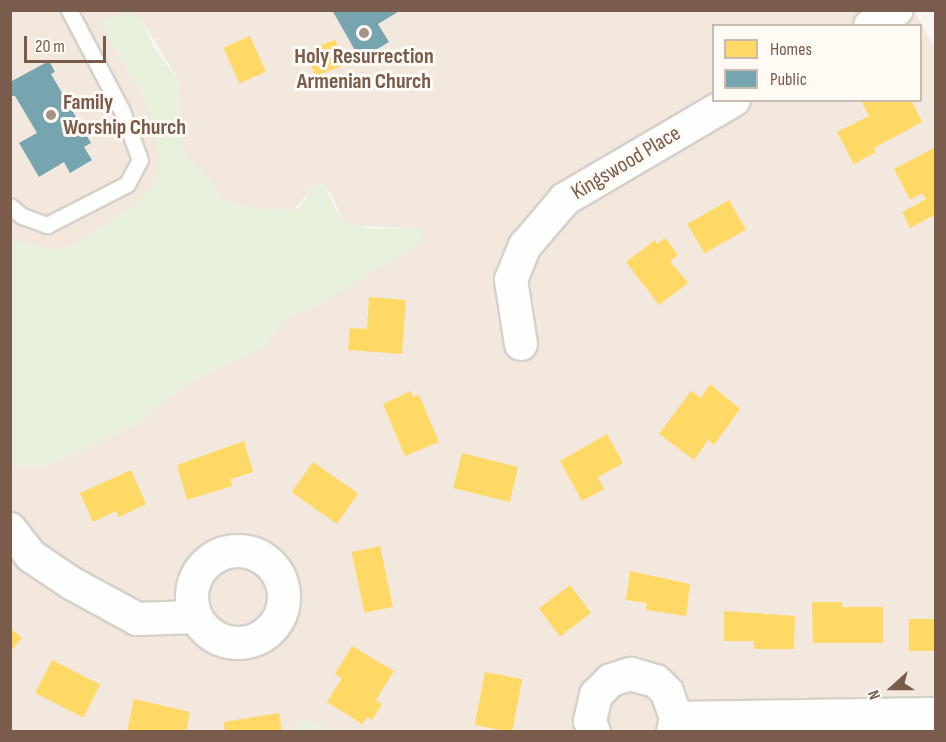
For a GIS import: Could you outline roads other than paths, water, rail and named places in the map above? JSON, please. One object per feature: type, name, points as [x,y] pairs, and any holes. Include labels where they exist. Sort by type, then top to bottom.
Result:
[{"type":"street","points":[[873,24],[897,10]]},
{"type":"street","name":"Kingswood Place","points":[[521,344],[511,280],[525,246],[565,199],[731,102]]},
{"type":"street","points":[[10,530],[31,556],[71,584],[137,619],[196,617]]},
{"type":"street","points":[[594,732],[590,721],[596,695],[611,680],[631,674],[662,686],[675,725],[936,714]]},
{"type":"lane","points":[[10,206],[22,216],[46,225],[127,184],[140,160],[122,111],[69,10]]},
{"type":"place","name":"Holy Resurrection Armenian Church","points":[[364,33]]},
{"type":"place","name":"Family Worship Church","points":[[51,115]]}]
